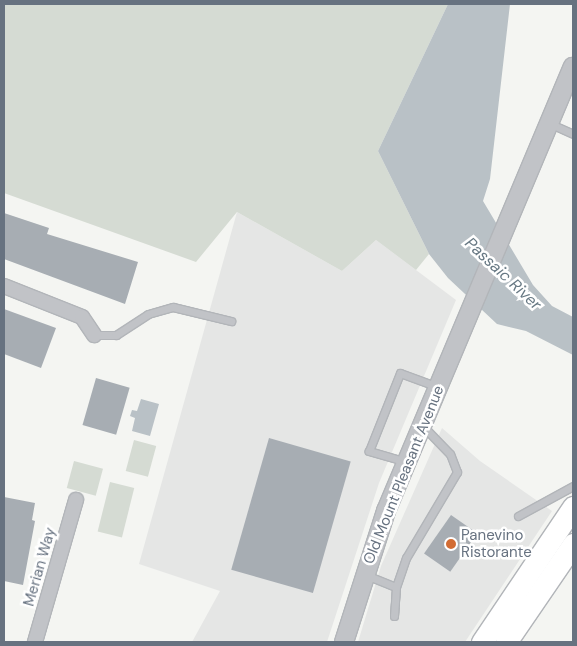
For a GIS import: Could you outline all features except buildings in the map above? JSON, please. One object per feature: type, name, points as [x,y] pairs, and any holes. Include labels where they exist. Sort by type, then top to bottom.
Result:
[{"type":"main road","points":[[482,642],[573,507]]},
{"type":"main road","points":[[506,642],[573,546]]},
{"type":"street","name":"Old Mount Pleasant Avenue","points":[[344,642],[364,574],[407,462],[573,67]]},
{"type":"street","points":[[4,286],[82,317],[94,335]]},
{"type":"street","name":"Merian Way","points":[[35,642],[76,500]]},
{"type":"lane","points":[[549,124],[573,134]]},
{"type":"lane","points":[[94,335],[116,335],[148,314],[173,307],[231,322]]},
{"type":"lane","points":[[407,462],[369,451],[400,372],[438,387]]},
{"type":"lane","points":[[394,616],[396,587],[406,558],[457,472],[450,454],[422,426]]},
{"type":"lane","points":[[518,516],[573,486]]},
{"type":"lane","points":[[364,574],[396,587]]},
{"type":"shaded area","points":[[4,4],[448,4],[378,151],[429,254],[416,270],[376,240],[342,271],[237,212],[196,262],[4,193]]},
{"type":"shaded area","points":[[237,212],[342,271],[376,240],[456,300],[379,483],[327,642],[192,642],[220,591],[139,564]]},
{"type":"shaded area","points":[[442,428],[480,461],[552,511],[465,642],[358,642],[381,566]]},
{"type":"shaded area","points":[[134,440],[156,446],[148,477],[126,471]]},
{"type":"shaded area","points":[[74,461],[103,469],[96,496],[67,488]]},
{"type":"shaded area","points":[[110,482],[134,488],[122,538],[98,531]]},
{"type":"water","name":"Passaic River","points":[[448,4],[510,4],[490,179],[483,201],[533,285],[552,306],[573,317],[573,355],[526,331],[497,324],[448,278],[429,254],[378,151]]},
{"type":"water","points":[[141,399],[159,404],[150,436],[132,431],[135,418],[130,416],[132,410],[137,411]]},
{"type":"place","name":"Panevino Ristorante","points":[[451,544]]}]
